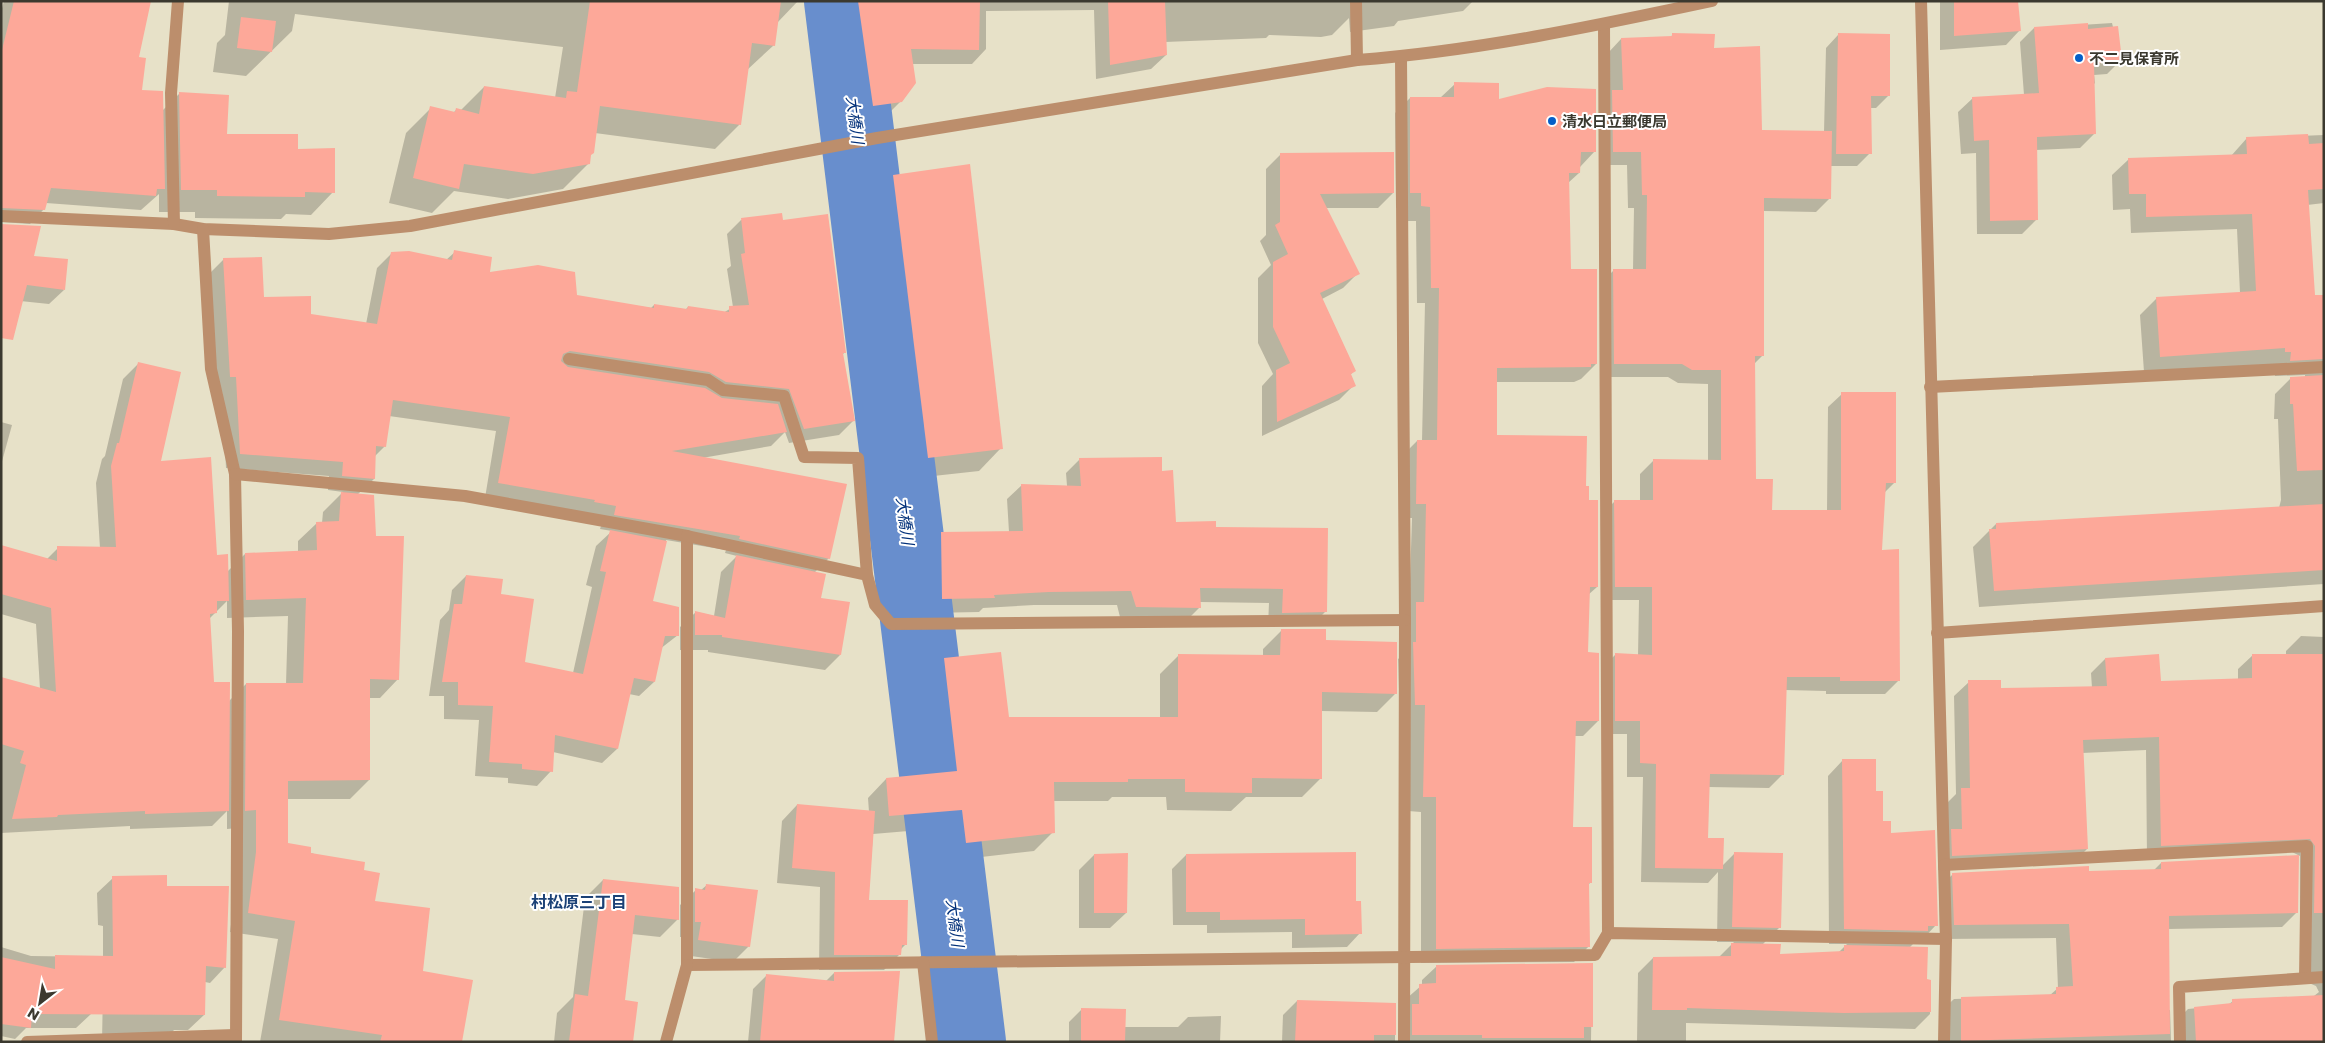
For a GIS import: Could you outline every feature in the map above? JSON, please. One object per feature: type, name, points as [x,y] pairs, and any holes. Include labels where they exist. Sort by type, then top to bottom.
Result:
[{"type":"street","points":[[174,224],[171,93],[178,1]]},
{"type":"street","points":[[1356,1],[1356,60]]},
{"type":"street","points":[[1,216],[174,224],[203,230],[329,234],[410,226],[876,138],[1356,60],[1401,57],[1604,24],[1712,1]]},
{"type":"street","points":[[1921,1],[1946,938],[1944,1042]]},
{"type":"street","points":[[687,964],[1595,955],[1608,933],[1604,24]]},
{"type":"street","points":[[1401,57],[1405,620],[1404,1042]]},
{"type":"street","points":[[27,1042],[236,1039],[238,631],[235,474],[211,369],[203,230]]},
{"type":"street","points":[[570,359],[708,380],[723,390],[784,396],[804,458],[858,458],[867,575],[875,606],[892,624],[1405,620]]},
{"type":"street","points":[[1930,387],[2324,367]]},
{"type":"street","points":[[235,474],[465,496],[687,536],[867,575]]},
{"type":"street","points":[[666,1042],[687,964],[687,536]]},
{"type":"street","points":[[1937,633],[2324,606]]},
{"type":"street","points":[[1944,865],[2307,846],[2305,978]]},
{"type":"street","points":[[1608,933],[1946,938]]},
{"type":"street","points":[[923,962],[932,1042]]},
{"type":"street","points":[[2180,1042],[2179,987],[2324,977]]},
{"type":"building","points":[[14,1],[151,1],[139,57],[146,58],[142,90],[163,91],[165,189],[157,189],[156,196],[51,188],[45,210],[1,208],[1,54]]},
{"type":"building","points":[[590,1],[781,1],[775,46],[752,43],[741,125],[600,106],[594,153],[591,155],[590,164],[533,174],[464,164],[459,189],[413,178],[430,106],[455,112],[456,108],[479,114],[484,86],[566,98],[567,91],[577,92]]},
{"type":"building","points":[[858,1],[980,1],[979,50],[911,49],[916,83],[902,102],[873,106]]},
{"type":"building","points":[[1108,1],[1165,1],[1167,55],[1110,65]]},
{"type":"building","points":[[1954,1],[2018,1],[2021,31],[1954,36]]},
{"type":"building","points":[[241,17],[276,21],[272,52],[237,48]]},
{"type":"building","points":[[2088,23],[2088,29],[2118,26],[2122,60],[2094,64],[2096,134],[2037,137],[2038,220],[1990,221],[1989,140],[1974,141],[1972,97],[2039,93],[2034,27]]},
{"type":"building","points":[[1672,33],[1715,34],[1714,48],[1760,46],[1762,130],[1832,131],[1831,199],[1764,198],[1764,356],[1755,356],[1756,479],[1773,479],[1772,510],[1841,510],[1841,392],[1896,392],[1896,483],[1886,483],[1882,550],[1899,549],[1900,681],[1840,681],[1840,677],[1787,677],[1784,775],[1710,774],[1708,838],[1724,838],[1723,869],[1655,868],[1656,764],[1640,763],[1640,721],[1615,721],[1615,653],[1652,655],[1652,587],[1615,587],[1614,500],[1653,500],[1653,459],[1721,460],[1721,370],[1692,370],[1682,364],[1614,364],[1613,269],[1646,269],[1647,195],[1642,195],[1641,152],[1613,152],[1612,90],[1623,90],[1621,38],[1672,36]]},
{"type":"building","points":[[1838,33],[1890,34],[1890,96],[1871,96],[1872,154],[1836,154]]},
{"type":"building","points":[[1454,82],[1499,83],[1499,99],[1547,87],[1596,89],[1596,152],[1581,152],[1580,173],[1569,173],[1571,269],[1597,269],[1597,364],[1591,364],[1591,367],[1497,368],[1497,435],[1587,436],[1586,486],[1589,486],[1589,500],[1598,500],[1598,587],[1590,587],[1588,652],[1599,653],[1599,721],[1576,721],[1573,827],[1592,827],[1592,883],[1589,883],[1590,947],[1436,949],[1436,797],[1423,797],[1425,705],[1415,705],[1413,642],[1416,642],[1416,602],[1424,602],[1426,504],[1416,504],[1417,440],[1437,440],[1439,288],[1431,288],[1430,207],[1421,206],[1421,193],[1410,193],[1410,97],[1454,97]]},
{"type":"building","points":[[179,92],[229,95],[227,134],[298,134],[298,149],[335,148],[335,193],[305,192],[305,197],[217,196],[217,190],[181,190]]},
{"type":"building","points":[[2308,134],[2309,144],[2324,143],[2324,189],[2308,190],[2315,295],[2324,295],[2324,359],[2290,361],[2291,352],[2285,352],[2285,348],[2160,357],[2156,297],[2256,291],[2252,214],[2146,217],[2146,194],[2129,194],[2128,158],[2247,154],[2246,137]]},
{"type":"building","points":[[1394,152],[1394,193],[1320,194],[1360,274],[1320,293],[1356,371],[1351,374],[1356,386],[1277,422],[1276,370],[1290,363],[1273,327],[1273,262],[1288,254],[1275,225],[1280,222],[1280,153]]},
{"type":"building","points":[[970,164],[1003,449],[928,458],[893,175]]},
{"type":"building","points":[[782,213],[783,220],[828,214],[846,353],[843,353],[855,421],[804,429],[789,389],[726,382],[709,372],[570,351],[563,354],[561,361],[568,367],[705,388],[722,398],[778,404],[787,432],[672,451],[847,484],[830,559],[739,539],[740,536],[614,515],[616,506],[594,502],[595,500],[498,483],[510,417],[393,400],[386,447],[376,446],[375,479],[342,476],[343,462],[240,454],[236,377],[230,377],[223,258],[262,257],[264,297],[311,296],[311,314],[377,324],[391,252],[409,251],[452,260],[454,250],[492,257],[490,272],[538,265],[575,272],[577,295],[654,308],[654,304],[687,309],[688,306],[729,312],[729,306],[749,305],[741,254],[745,253],[741,218]]},
{"type":"building","points":[[1,224],[41,226],[34,256],[68,259],[65,290],[27,285],[13,340],[1,338]]},
{"type":"building","points":[[138,362],[181,372],[161,461],[211,457],[217,555],[228,554],[229,601],[217,601],[217,613],[210,614],[214,682],[230,682],[229,811],[145,814],[145,811],[12,819],[26,765],[20,763],[24,751],[1,744],[1,677],[56,692],[51,608],[1,594],[1,545],[57,561],[57,546],[116,547],[111,466],[117,443],[119,443]]},
{"type":"building","points":[[2324,375],[2324,470],[2297,471],[2293,404],[2290,404],[2290,377]]},
{"type":"building","points":[[1162,457],[1162,471],[1173,470],[1176,522],[1216,521],[1216,527],[1328,528],[1327,612],[1282,613],[1283,589],[1200,588],[1201,608],[1136,607],[1131,591],[1049,592],[994,595],[995,598],[942,599],[941,532],[1023,531],[1021,484],[1081,486],[1079,458]]},
{"type":"building","points":[[341,492],[374,495],[376,536],[404,536],[399,680],[370,679],[370,780],[288,781],[288,843],[311,847],[311,853],[365,862],[364,870],[380,873],[375,901],[430,908],[423,971],[473,980],[462,1042],[380,1042],[382,1035],[279,1020],[295,921],[248,913],[256,852],[256,810],[245,811],[246,683],[303,683],[306,598],[246,600],[245,553],[317,550],[316,522],[339,521]]},
{"type":"building","points":[[2324,504],[2324,570],[1994,591],[1989,529],[1996,529],[1996,523]]},
{"type":"building","points":[[610,530],[667,541],[653,601],[679,607],[679,636],[665,636],[655,682],[634,678],[618,749],[555,735],[553,772],[522,769],[522,764],[489,762],[493,706],[458,705],[458,682],[442,682],[454,604],[462,604],[466,575],[503,579],[501,594],[534,599],[525,662],[583,674],[606,572],[600,571]]},
{"type":"building","points":[[736,555],[826,574],[821,598],[850,602],[841,655],[722,637],[722,635],[695,635],[695,611],[725,618]]},
{"type":"building","points":[[1281,629],[1326,629],[1326,640],[1397,642],[1397,694],[1322,692],[1322,779],[1252,778],[1252,793],[1185,792],[1185,779],[1128,779],[1128,782],[1054,782],[1055,833],[966,843],[962,810],[889,816],[886,778],[957,771],[944,658],[1001,652],[1009,717],[1178,717],[1178,654],[1280,655]]},
{"type":"building","points":[[2159,654],[2161,681],[2252,678],[2252,654],[2324,654],[2324,913],[2314,913],[2315,846],[2310,839],[2161,846],[2159,737],[2083,740],[2088,849],[1952,856],[1951,829],[1962,829],[1961,788],[1970,788],[1968,680],[2001,680],[2001,688],[2107,686],[2105,658]]},
{"type":"building","points":[[1842,759],[1876,759],[1876,791],[1883,791],[1883,821],[1891,821],[1891,833],[1935,830],[1938,926],[1928,926],[1928,931],[1844,929]]},
{"type":"building","points":[[797,804],[875,811],[869,900],[908,900],[907,945],[902,945],[901,955],[834,955],[835,872],[792,868]]},
{"type":"building","points":[[1356,852],[1356,901],[1361,901],[1362,934],[1305,935],[1305,919],[1220,920],[1220,912],[1186,912],[1186,854]]},
{"type":"building","points":[[1734,852],[1783,853],[1781,928],[1732,927]]},
{"type":"building","points":[[1128,853],[1127,913],[1094,913],[1094,854]]},
{"type":"building","points":[[2299,855],[2298,913],[2169,916],[2170,1034],[1961,1041],[1961,997],[2056,994],[2056,987],[2073,986],[2069,924],[1954,925],[1952,873],[2089,866],[2089,871],[2161,869],[2161,862]]},
{"type":"building","points":[[167,875],[167,886],[229,886],[226,968],[206,966],[205,1015],[32,1014],[31,1028],[1,1024],[1,957],[55,969],[55,955],[113,956],[112,876]]},
{"type":"building","points":[[603,879],[679,887],[679,920],[635,915],[625,1000],[638,1002],[633,1042],[569,1042],[575,994],[588,996]]},
{"type":"building","points":[[706,884],[758,890],[750,947],[698,940],[701,922],[695,922],[695,888],[705,890]]},
{"type":"building","points":[[1731,943],[1781,944],[1780,954],[1844,951],[1844,945],[1928,947],[1927,979],[1931,980],[1931,1012],[1844,1013],[1687,1008],[1687,1010],[1652,1010],[1653,957],[1731,956]]},
{"type":"building","points":[[1593,963],[1593,1027],[1584,1027],[1584,1038],[1482,1038],[1482,1035],[1412,1035],[1412,1004],[1419,1004],[1419,984],[1436,983],[1436,965]]},
{"type":"building","points":[[900,971],[894,1042],[760,1042],[766,974],[834,981],[834,972]]},
{"type":"building","points":[[2324,995],[2324,1042],[2196,1042],[2194,1007],[2232,1003],[2232,999]]},
{"type":"building","points":[[1297,1000],[1396,1003],[1396,1035],[1374,1035],[1374,1042],[1295,1042]]},
{"type":"building","points":[[1081,1008],[1126,1009],[1125,1042],[1081,1042]]},
{"type":"waterway","name":"大橋川","points":[[841,1],[969,1042]]},
{"type":"place","name":"不二見保育所","points":[[2079,58]]},
{"type":"place","name":"清水日立郵便局","points":[[1552,121]]},
{"type":"district","name":"村松原三丁目","points":[[579,902]]}]
